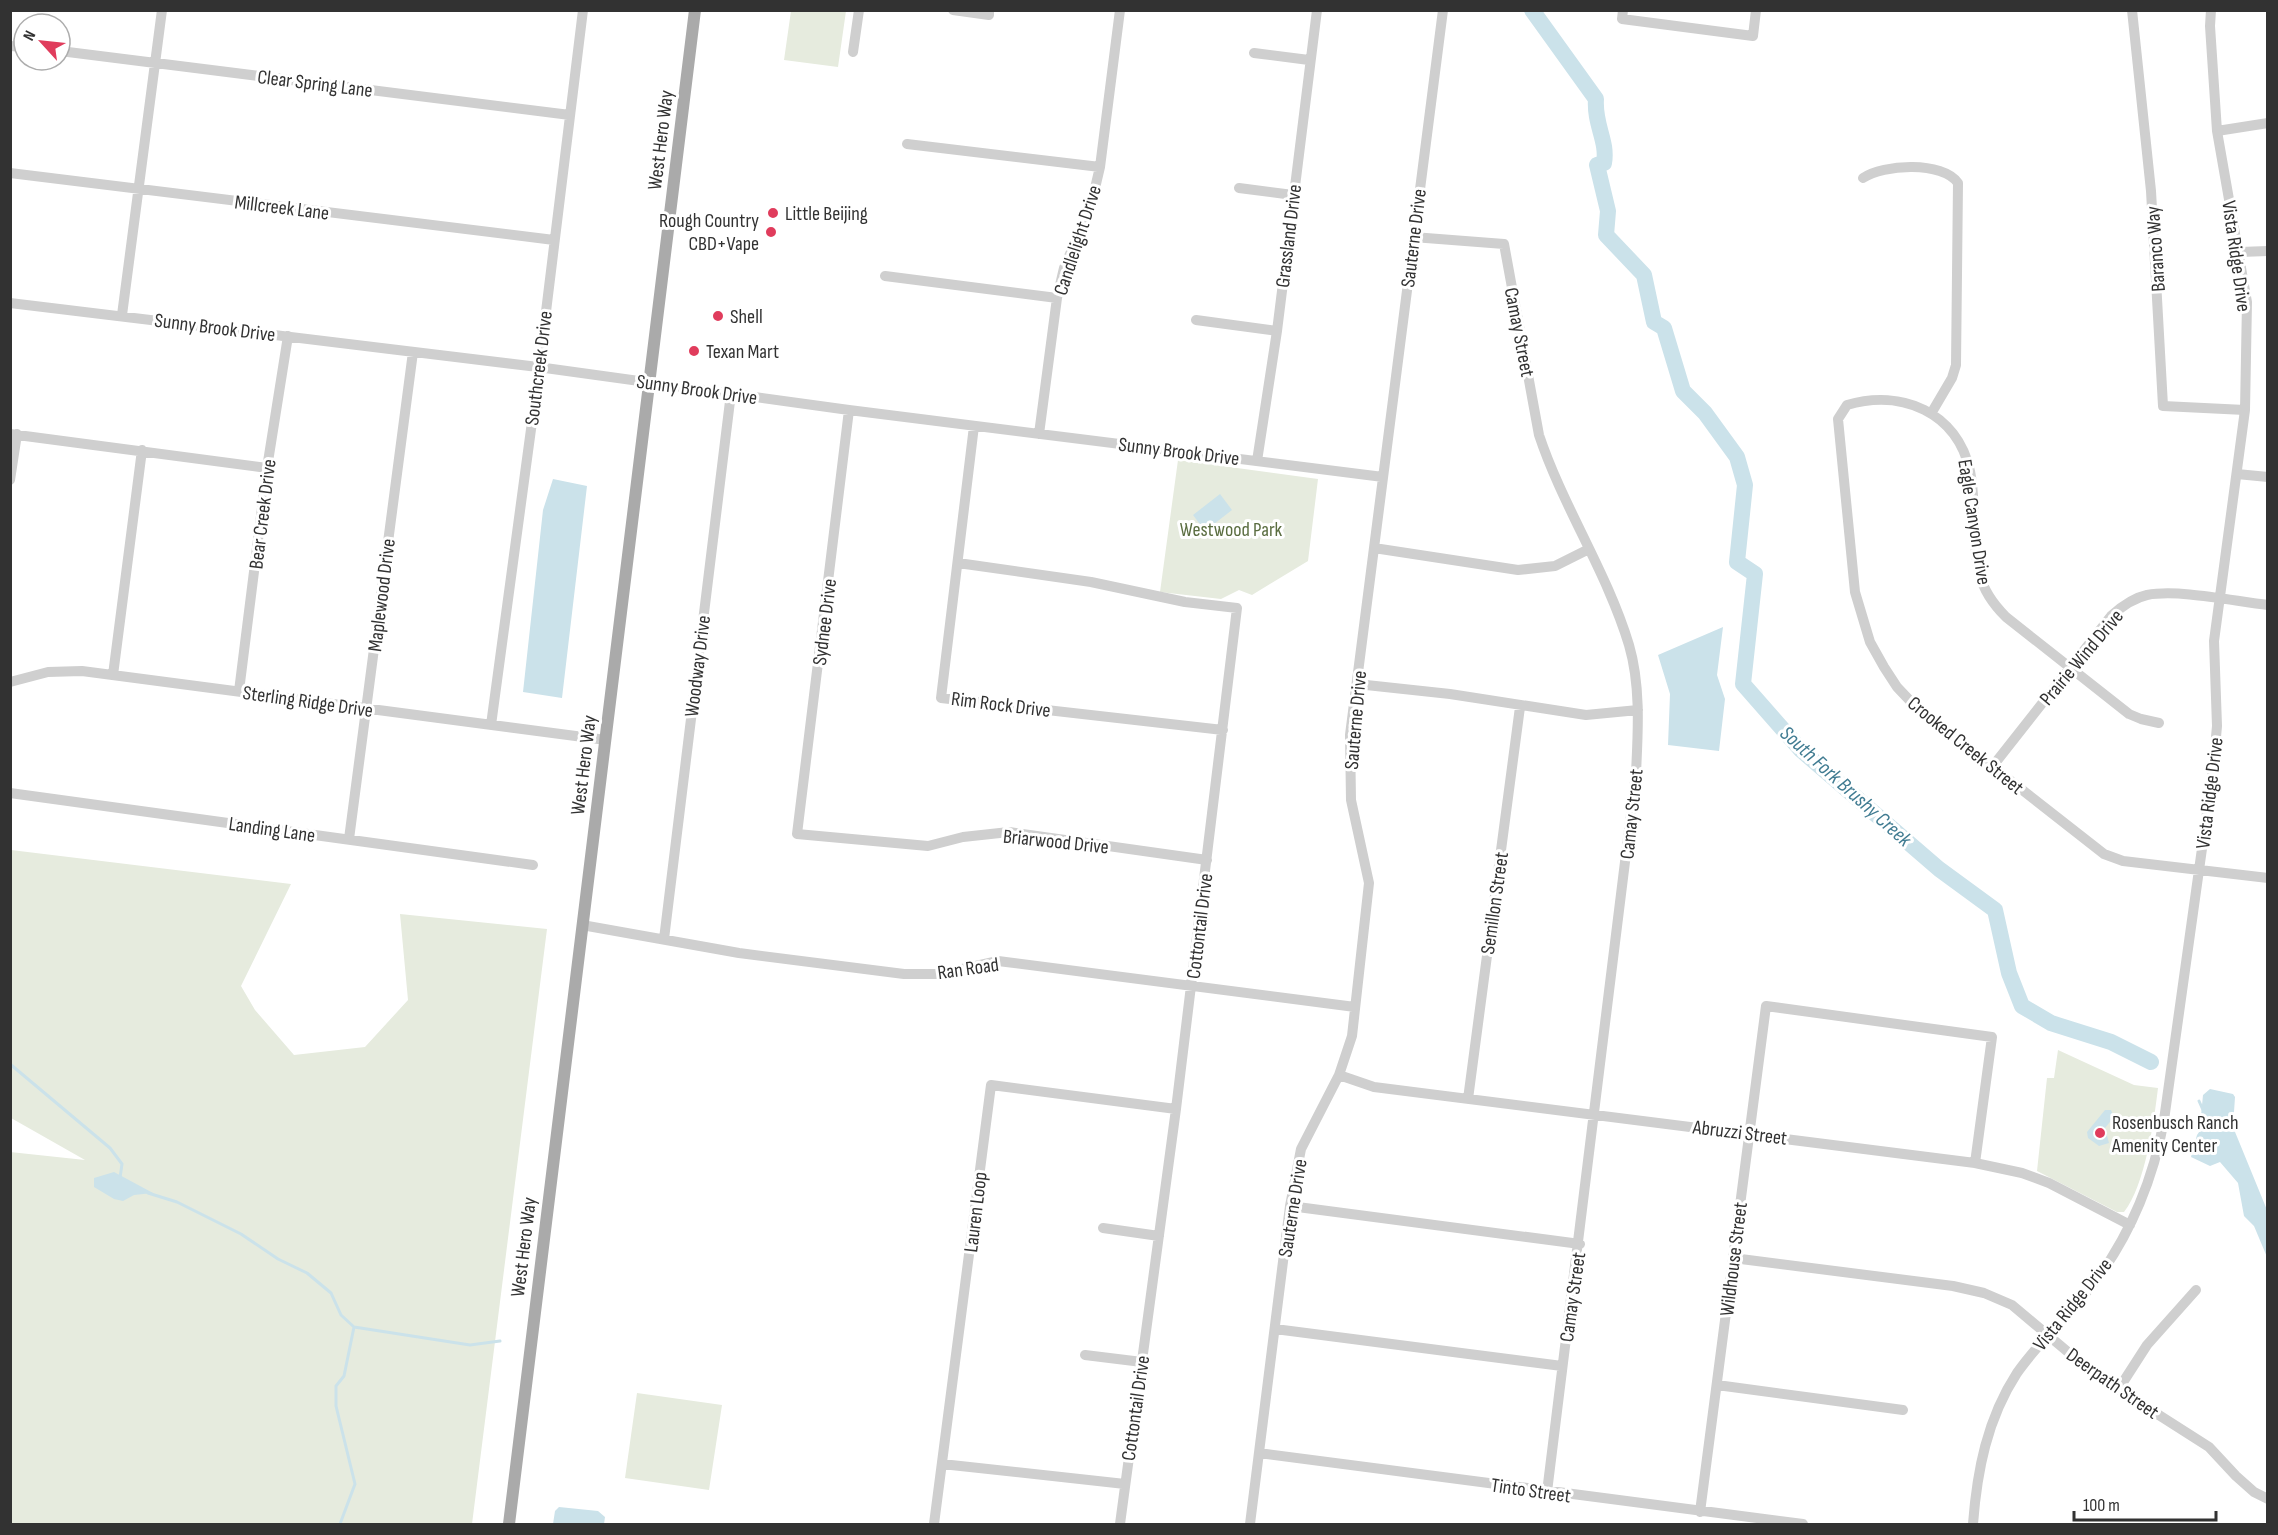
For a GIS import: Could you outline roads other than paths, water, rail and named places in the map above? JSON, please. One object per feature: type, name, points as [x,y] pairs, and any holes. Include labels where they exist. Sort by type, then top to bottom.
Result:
[{"type":"main road","name":"West Hero Way","points":[[509,1524],[695,10]]},
{"type":"street","points":[[122,315],[162,10]]},
{"type":"street","name":"Southcreek Drive","points":[[491,725],[583,10]]},
{"type":"street","points":[[853,52],[858,10]]},
{"type":"street","points":[[953,10],[989,13]]},
{"type":"street","name":"Candlelight Drive","points":[[1039,434],[1057,298],[1064,268],[1091,204],[1100,167],[1120,10]]},
{"type":"street","name":"Grassland Drive","points":[[1257,461],[1277,331],[1317,10]]},
{"type":"street","name":"Sauterne Drive","points":[[1250,1524],[1290,1206],[1301,1149],[1339,1075],[1352,1036],[1369,883],[1351,801],[1350,735],[1443,10]]},
{"type":"street","points":[[1622,15],[1753,36],[1756,10]]},
{"type":"street","name":"Baranco Way","points":[[2132,10],[2151,191],[2163,406],[2245,410]]},
{"type":"street","name":"Vista Ridge Drive","points":[[1972,1524],[1976,1483],[1994,1418],[2017,1374],[2047,1335],[2097,1279],[2130,1225],[2158,1156],[2213,770],[2217,726],[2214,641],[2245,410],[2247,302],[2217,131],[2211,10]]},
{"type":"street","name":"Clear Spring Lane","points":[[72,53],[570,115]]},
{"type":"street","points":[[1254,53],[1309,60]]},
{"type":"street","points":[[2217,131],[2268,123]]},
{"type":"street","points":[[907,144],[1100,167]]},
{"type":"street","points":[[1863,178],[1873,171],[1887,168],[1940,169],[1953,176],[1958,183],[1956,365],[1949,385],[1932,412]]},
{"type":"street","name":"Millcreek Lane","points":[[10,173],[554,240]]},
{"type":"street","points":[[1239,188],[1293,195]]},
{"type":"street","name":"Camay Street","points":[[1413,237],[1503,244],[1539,435],[1549,465],[1589,549],[1629,647],[1638,710],[1636,773],[1580,1244],[1547,1492]]},
{"type":"street","points":[[2240,252],[2268,251]]},
{"type":"street","points":[[885,276],[1057,298]]},
{"type":"street","name":"Sunny Brook Drive","points":[[10,303],[538,367],[849,410],[1383,477]]},
{"type":"street","points":[[1196,320],[1277,331]]},
{"type":"street","name":"Bear Creek Drive","points":[[239,691],[267,468],[288,336]]},
{"type":"street","name":"Maplewood Drive","points":[[350,839],[413,352]]},
{"type":"street","name":"Woodway Drive","points":[[664,939],[730,393]]},
{"type":"street","name":"Eagle Canyon Drive","points":[[1841,412],[1847,405],[1856,402],[1907,401],[1932,412],[1946,424],[1965,453],[1970,473],[1979,574],[1987,594],[2006,617],[2130,714],[2159,723]]},
{"type":"street","name":"Sydnee Drive","points":[[797,834],[808,765],[849,410]]},
{"type":"street","name":"Crooked Creek Street","points":[[1841,412],[1839,428],[1855,592],[1870,642],[1897,687],[1992,767],[2104,854],[2123,861],[2268,878]]},
{"type":"street","name":"Rim Rock Drive","points":[[974,426],[941,698],[1223,730]]},
{"type":"street","points":[[10,480],[14,434],[267,468]]},
{"type":"street","points":[[113,675],[142,450]]},
{"type":"street","points":[[2237,474],[2268,477]]},
{"type":"street","points":[[1374,548],[1526,570],[1555,566],[1589,549]]},
{"type":"street","name":"Cottontail Drive","points":[[958,563],[1091,582],[1175,601],[1237,608],[1192,986],[1120,1524]]},
{"type":"street","name":"Prairie Wind Drive","points":[[1992,767],[2111,616],[2128,602],[2145,595],[2169,593],[2268,605]]},
{"type":"street","name":"Sterling Ridge Drive","points":[[10,682],[48,672],[82,671],[606,740]]},
{"type":"street","points":[[1357,684],[1450,694],[1520,707],[1586,715],[1638,710]]},
{"type":"street","name":"Semillon Street","points":[[1468,1099],[1520,707]]},
{"type":"street","name":"Landing Lane","points":[[10,793],[533,864]]},
{"type":"street","name":"Briarwood Drive","points":[[797,834],[928,846],[963,837],[1009,832],[1207,860]]},
{"type":"street","name":"Ran Road","points":[[582,926],[739,953],[904,974],[940,974],[998,961],[1355,1007]]},
{"type":"street","name":"Wildhouse Street","points":[[1700,1512],[1766,1006],[1992,1037],[1975,1163]]},
{"type":"street","name":"Abruzzi Street","points":[[1339,1075],[1374,1087],[1975,1163],[2022,1173],[2049,1183],[2130,1225]]},
{"type":"street","name":"Lauren Loop","points":[[934,1524],[991,1085],[1176,1109]]},
{"type":"street","points":[[1290,1206],[1580,1244]]},
{"type":"street","points":[[1103,1228],[1159,1236]]},
{"type":"street","name":"Deerpath Street","points":[[1733,1258],[1953,1286],[1984,1293],[2012,1305],[2093,1373],[2209,1447],[2254,1492],[2268,1499]]},
{"type":"street","points":[[2118,1390],[2147,1345],[2196,1290]]},
{"type":"street","points":[[1275,1329],[1562,1366]]},
{"type":"street","points":[[1085,1355],[1142,1362]]},
{"type":"street","points":[[1717,1385],[1903,1410]]},
{"type":"street","name":"Tinto Street","points":[[1259,1453],[1803,1524]]},
{"type":"street","points":[[942,1464],[1125,1484]]},
{"type":"water","points":[[553,479],[587,486],[562,698],[523,692],[543,510]]},
{"type":"water","points":[[1220,494],[1232,510],[1205,531],[1193,515]]},
{"type":"water","points":[[1723,627],[1717,675],[1725,699],[1719,751],[1668,745],[1670,694],[1658,655]]},
{"type":"water","points":[[2210,1089],[2233,1094],[2235,1097],[2233,1127],[2267,1210],[2267,1257],[2254,1226],[2244,1216],[2238,1183],[2220,1162],[2210,1166],[2191,1157],[2197,1135],[2204,1125],[2201,1116],[2203,1095]]},
{"type":"water","points":[[2105,1110],[2111,1110],[2114,1117],[2105,1128],[2109,1143],[2099,1146],[2088,1138],[2087,1132]]},
{"type":"water","points":[[114,1172],[153,1193],[134,1195],[123,1201],[114,1199],[94,1187],[94,1178]]},
{"type":"water","points":[[559,1507],[598,1511],[605,1517],[604,1524],[553,1524],[555,1511]]},
{"type":"waterway","name":"South Fork Brushy Creek","points":[[1532,10],[1596,99],[1597,117],[1605,155],[1604,163],[1597,165],[1608,211],[1606,235],[1644,275],[1654,322],[1664,328],[1683,391],[1705,413],[1737,457],[1745,485],[1737,562],[1755,574],[1743,684],[1801,750],[1939,869],[1995,910],[2009,973],[2022,1006],[2051,1023],[2111,1042],[2151,1062]]},
{"type":"waterway","points":[[10,1064],[110,1148],[122,1164],[120,1178]]},
{"type":"waterway","name":"South Fork Brushy Creek","points":[[2199,1101],[2203,1110]]},
{"type":"waterway","points":[[148,1193],[177,1202],[241,1234],[278,1259],[307,1273],[331,1293],[341,1315],[354,1327],[344,1376],[336,1386],[336,1406],[355,1484],[340,1524]]},
{"type":"waterway","points":[[354,1327],[470,1345],[500,1341]]},
{"type":"place","name":"Little Beijing","points":[[773,213]]},
{"type":"place","name":"Rough Country CBD+Vape","points":[[771,232]]},
{"type":"place","name":"Shell","points":[[718,316]]},
{"type":"place","name":"Texan Mart","points":[[694,351]]},
{"type":"place","name":"Rosenbusch Ranch Amenity Center","points":[[2100,1133]]},
{"type":"park label","name":"Westwood Park","points":[[1231,529]]}]
